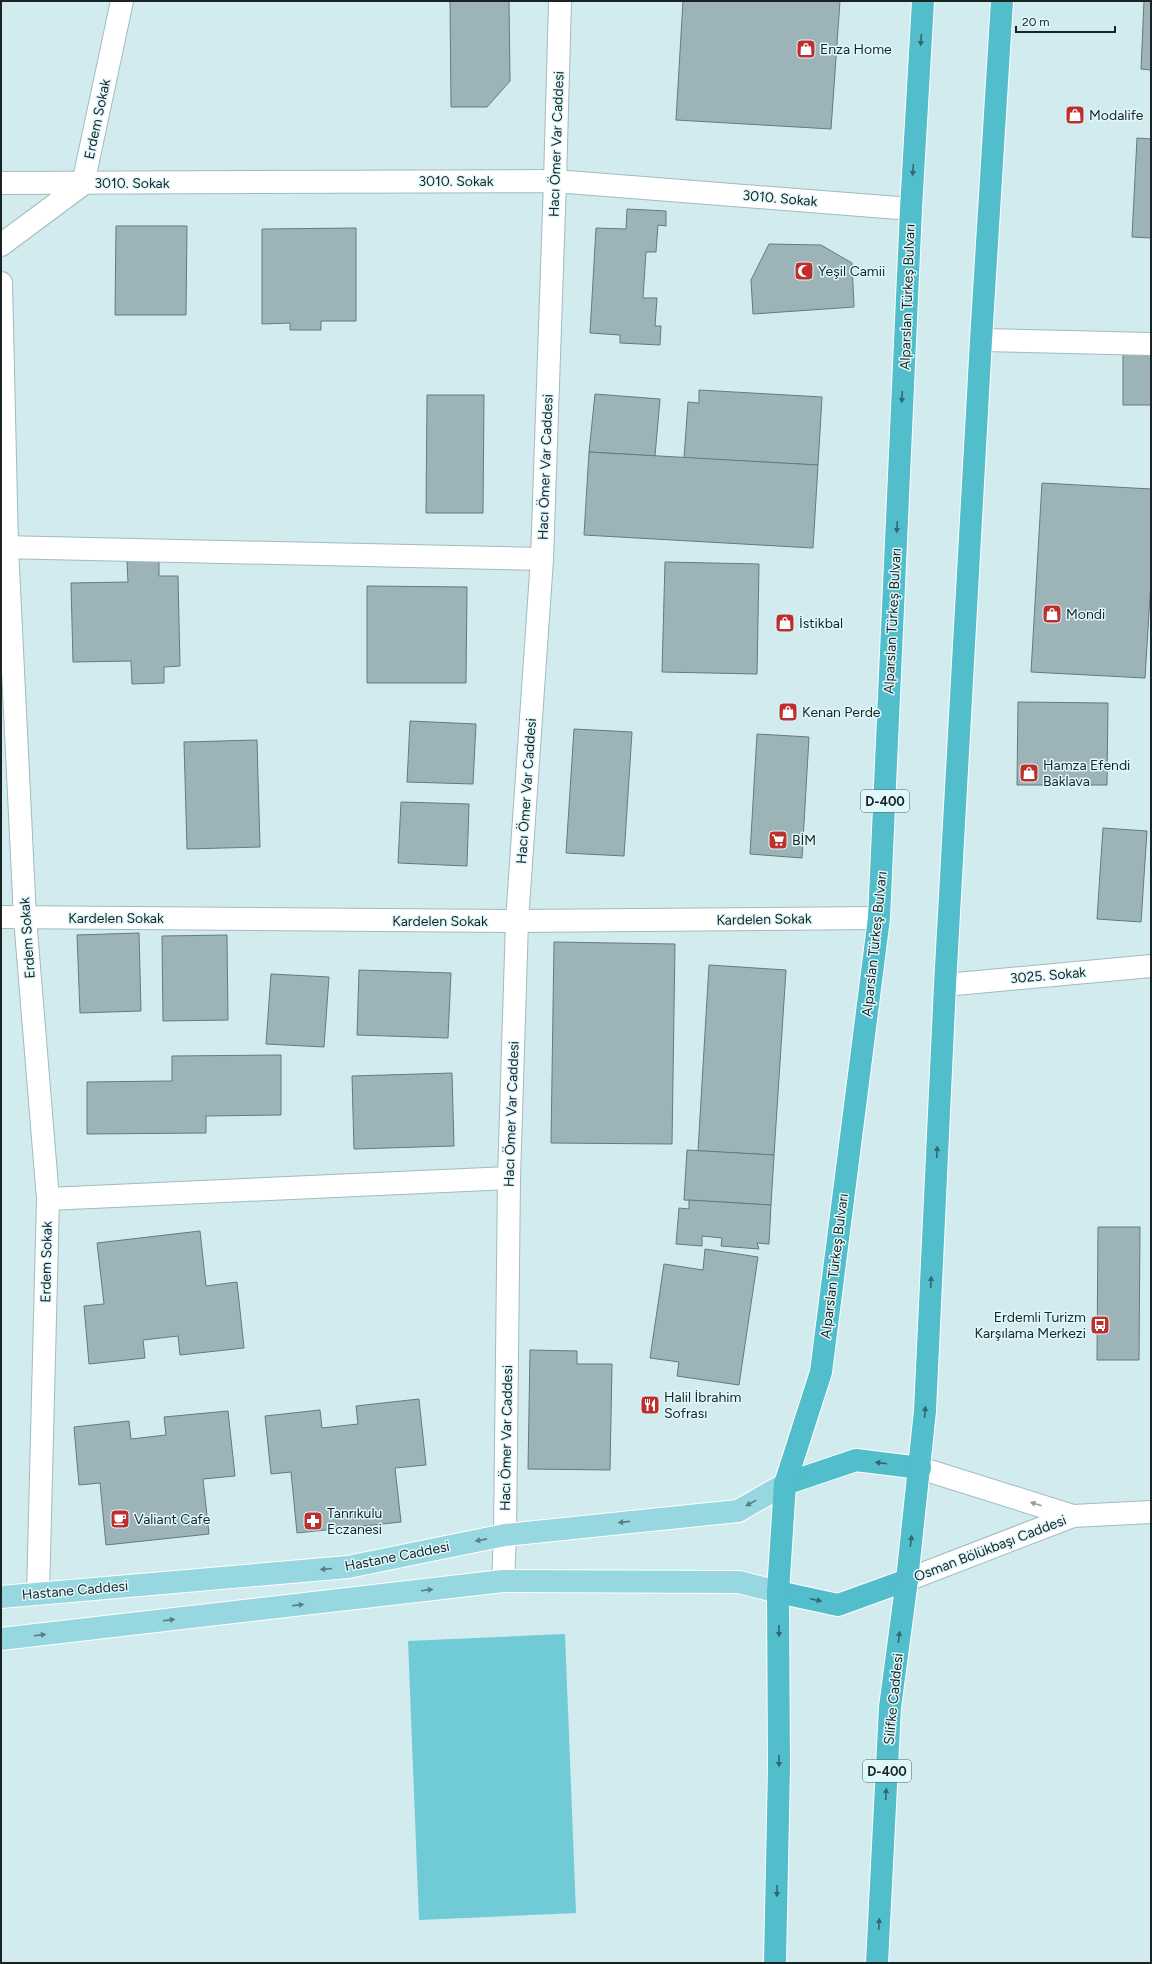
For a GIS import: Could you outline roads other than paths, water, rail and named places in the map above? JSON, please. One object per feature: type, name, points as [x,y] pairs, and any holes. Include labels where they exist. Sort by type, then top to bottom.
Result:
[{"type":"highway","name":"Alparslan Türkeş Bulvarı","points":[[778,1592],[785,1484],[821,1372],[879,918],[910,209],[924,1]]},
{"type":"highway","name":"D-400","points":[[907,1580],[925,1411],[944,984],[1002,1]]},
{"type":"highway","points":[[785,1484],[856,1460],[920,1468]]},
{"type":"highway","points":[[778,1592],[838,1605],[907,1580]]},
{"type":"highway","name":"Silifke Caddesi","points":[[877,1963],[890,1707],[907,1580]]},
{"type":"highway","name":"D-400","points":[[776,1963],[779,1767],[778,1592]]},
{"type":"main road","name":"Hastane Caddesi","points":[[1,1597],[348,1567],[505,1535],[738,1511],[785,1484]]},
{"type":"main road","points":[[1,1639],[503,1581],[739,1582],[778,1592]]},
{"type":"street","name":"Erdem Sokak","points":[[84,184],[122,1]]},
{"type":"street","name":"Hacı Ömer Var Caddesi","points":[[503,1581],[505,1535],[509,1178],[517,921],[542,559],[560,1]]},
{"type":"street","name":"3010. Sokak","points":[[1,183],[84,184],[555,180],[910,209]]},
{"type":"street","points":[[1,244],[84,184]]},
{"type":"street","name":"Erdem Sokak","points":[[1,283],[4,547],[25,918],[48,1198],[38,1594]]},
{"type":"street","points":[[981,340],[1151,344]]},
{"type":"street","points":[[4,547],[542,559]]},
{"type":"street","name":"Kardelen Sokak","points":[[1,917],[517,921],[879,918]]},
{"type":"street","name":"3025. Sokak","points":[[944,984],[1151,966]]},
{"type":"street","points":[[48,1198],[509,1178]]},
{"type":"street","name":"Osman Bölükbaşı Caddesi","points":[[920,1468],[1073,1516]]},
{"type":"street","name":"Osman Bölükbaşı Caddesi","points":[[907,1580],[1073,1516],[1151,1512]]},
{"type":"place","name":"Enza Home","points":[[806,49]]},
{"type":"place","name":"Modalife","points":[[1075,115]]},
{"type":"place","name":"Yeşil Camii","points":[[804,271]]},
{"type":"place","name":"Mondi","points":[[1052,614]]},
{"type":"place","name":"İstikbal","points":[[785,623]]},
{"type":"place","name":"Kenan Perde","points":[[788,712]]},
{"type":"place","name":"Hamza Efendi Baklava","points":[[1029,773]]},
{"type":"place","name":"BİM","points":[[778,840]]},
{"type":"place","name":"Erdemli Turizm Karşılama Merkezi","points":[[1100,1325]]},
{"type":"place","name":"Halil İbrahim Sofrası","points":[[650,1405]]},
{"type":"place","name":"Valiant Cafe","points":[[120,1519]]},
{"type":"place","name":"Tanrıkulu Eczanesi","points":[[313,1521]]}]
